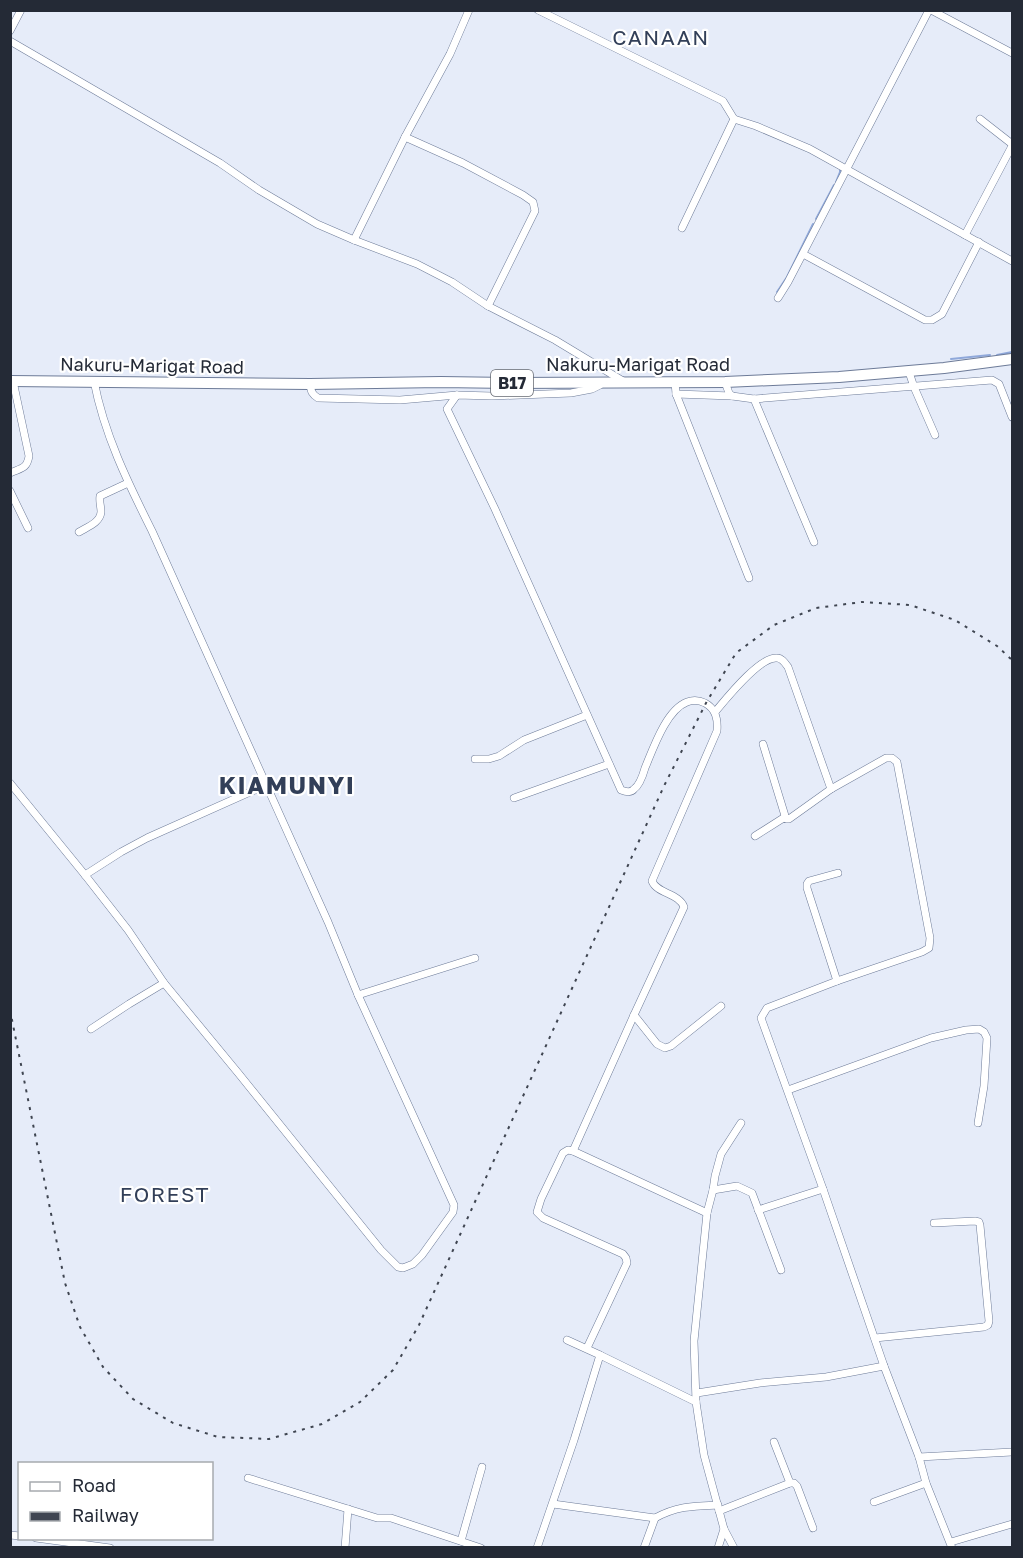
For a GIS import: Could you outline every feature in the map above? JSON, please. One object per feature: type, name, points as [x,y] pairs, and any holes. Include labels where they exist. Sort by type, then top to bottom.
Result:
[{"type":"main road","name":"Nakuru-Marigat Road","points":[[12,381],[310,384],[725,382],[909,372],[1012,359]]},
{"type":"street","points":[[11,30],[21,10]]},
{"type":"street","points":[[354,240],[405,137],[450,54],[469,10]]},
{"type":"street","points":[[538,10],[723,101],[734,119],[810,149],[1012,261]]},
{"type":"street","points":[[778,298],[930,10],[1012,53]]},
{"type":"street","points":[[10,41],[220,163],[259,190],[307,218],[354,240],[417,264],[624,381]]},
{"type":"street","points":[[682,228],[734,119]]},
{"type":"street","points":[[965,235],[1012,145],[980,119]]},
{"type":"street","points":[[405,137],[463,163],[533,202],[535,210],[488,306]]},
{"type":"street","points":[[803,254],[925,320],[932,320],[942,314],[979,242]]},
{"type":"street","points":[[909,372],[935,435]]},
{"type":"street","points":[[676,394],[754,399],[992,380],[999,384],[1012,417]]},
{"type":"street","points":[[10,473],[26,466],[29,456],[12,381]]},
{"type":"street","points":[[10,783],[128,930],[164,983],[381,1250],[396,1266],[404,1268],[413,1264],[422,1256],[453,1212],[454,1205],[358,996],[328,922],[152,531],[128,483],[103,418],[94,381]]},
{"type":"street","points":[[310,384],[310,391],[318,398],[400,400],[457,395],[571,393],[592,389],[611,381]]},
{"type":"street","points":[[675,382],[676,394],[749,578]]},
{"type":"street","points":[[725,382],[732,396]]},
{"type":"street","points":[[447,409],[457,395]]},
{"type":"street","points":[[442,398],[495,509],[621,790],[627,792],[634,790],[668,720],[681,705],[691,701],[706,703],[715,712],[718,720],[717,731],[652,881],[654,886],[681,900],[684,907],[573,1150]]},
{"type":"street","points":[[754,399],[814,542]]},
{"type":"street","points":[[79,532],[99,519],[100,496],[128,483]]},
{"type":"street","points":[[10,491],[28,528]]},
{"type":"street","points":[[715,712],[754,669],[763,662],[774,658],[781,659],[788,667],[831,789]]},
{"type":"street","points":[[475,759],[499,756],[524,740],[587,715]]},
{"type":"street","points":[[763,744],[785,818]]},
{"type":"street","points":[[755,836],[785,818],[789,819],[831,789],[886,758],[892,758],[897,762],[930,938],[929,948],[767,1008],[761,1018],[824,1189],[884,1366],[919,1457],[926,1483],[951,1545],[1012,1524]]},
{"type":"street","points":[[514,798],[609,764]]},
{"type":"street","points":[[85,875],[147,838],[266,785]]},
{"type":"street","points":[[837,981],[807,884],[809,881],[838,873]]},
{"type":"street","points":[[358,996],[475,958]]},
{"type":"street","points":[[91,1029],[164,983]]},
{"type":"street","points":[[634,1015],[657,1044],[665,1048],[671,1046],[721,1006]]},
{"type":"street","points":[[788,1090],[931,1038],[980,1029],[987,1038],[984,1086],[978,1123]]},
{"type":"street","points":[[734,1548],[724,1528],[704,1455],[696,1402],[694,1341],[707,1213],[721,1154],[741,1123]]},
{"type":"street","points":[[587,1348],[627,1263],[624,1254],[543,1218],[537,1212],[563,1153],[573,1150],[707,1213]]},
{"type":"street","points":[[713,1190],[737,1186],[752,1193],[781,1270]]},
{"type":"street","points":[[758,1210],[824,1189]]},
{"type":"street","points":[[875,1338],[987,1325],[989,1321],[979,1222],[934,1222]]},
{"type":"street","points":[[567,1340],[696,1402]]},
{"type":"street","points":[[537,1548],[600,1355]]},
{"type":"street","points":[[697,1393],[760,1383],[826,1377],[884,1366]]},
{"type":"street","points":[[774,1442],[790,1483]]},
{"type":"street","points":[[919,1457],[1012,1452]]},
{"type":"street","points":[[454,1548],[482,1467]]},
{"type":"street","points":[[248,1478],[377,1518],[391,1518],[481,1548]]},
{"type":"street","points":[[644,1548],[655,1518],[668,1510],[684,1507],[718,1508],[790,1483],[797,1486],[813,1528]]},
{"type":"street","points":[[874,1502],[926,1483]]},
{"type":"street","points":[[553,1504],[655,1518]]},
{"type":"street","points":[[345,1548],[348,1509]]},
{"type":"street","points":[[718,1548],[724,1528]]},
{"type":"street","points":[[44,1540],[110,1548]]},
{"type":"waterway","points":[[836,182],[840,169]]},
{"type":"waterway","points":[[816,219],[834,185]]},
{"type":"waterway","points":[[777,292],[787,277],[813,224]]},
{"type":"waterway","points":[[997,355],[1012,352]]},
{"type":"waterway","points":[[951,359],[990,355]]},
{"type":"railway","points":[[10,1010],[65,1283],[80,1327],[103,1367],[133,1399],[173,1423],[218,1437],[269,1439],[322,1424],[360,1402],[393,1370],[419,1325],[664,786],[706,703],[736,653],[774,625],[816,608],[862,602],[910,605],[955,620],[997,646],[1012,660]]},
{"type":"district","name":"CANAAN","points":[[661,38]]},
{"type":"district","name":"KIAMUNYI","points":[[287,786]]},
{"type":"district","name":"FOREST","points":[[165,1195]]}]
